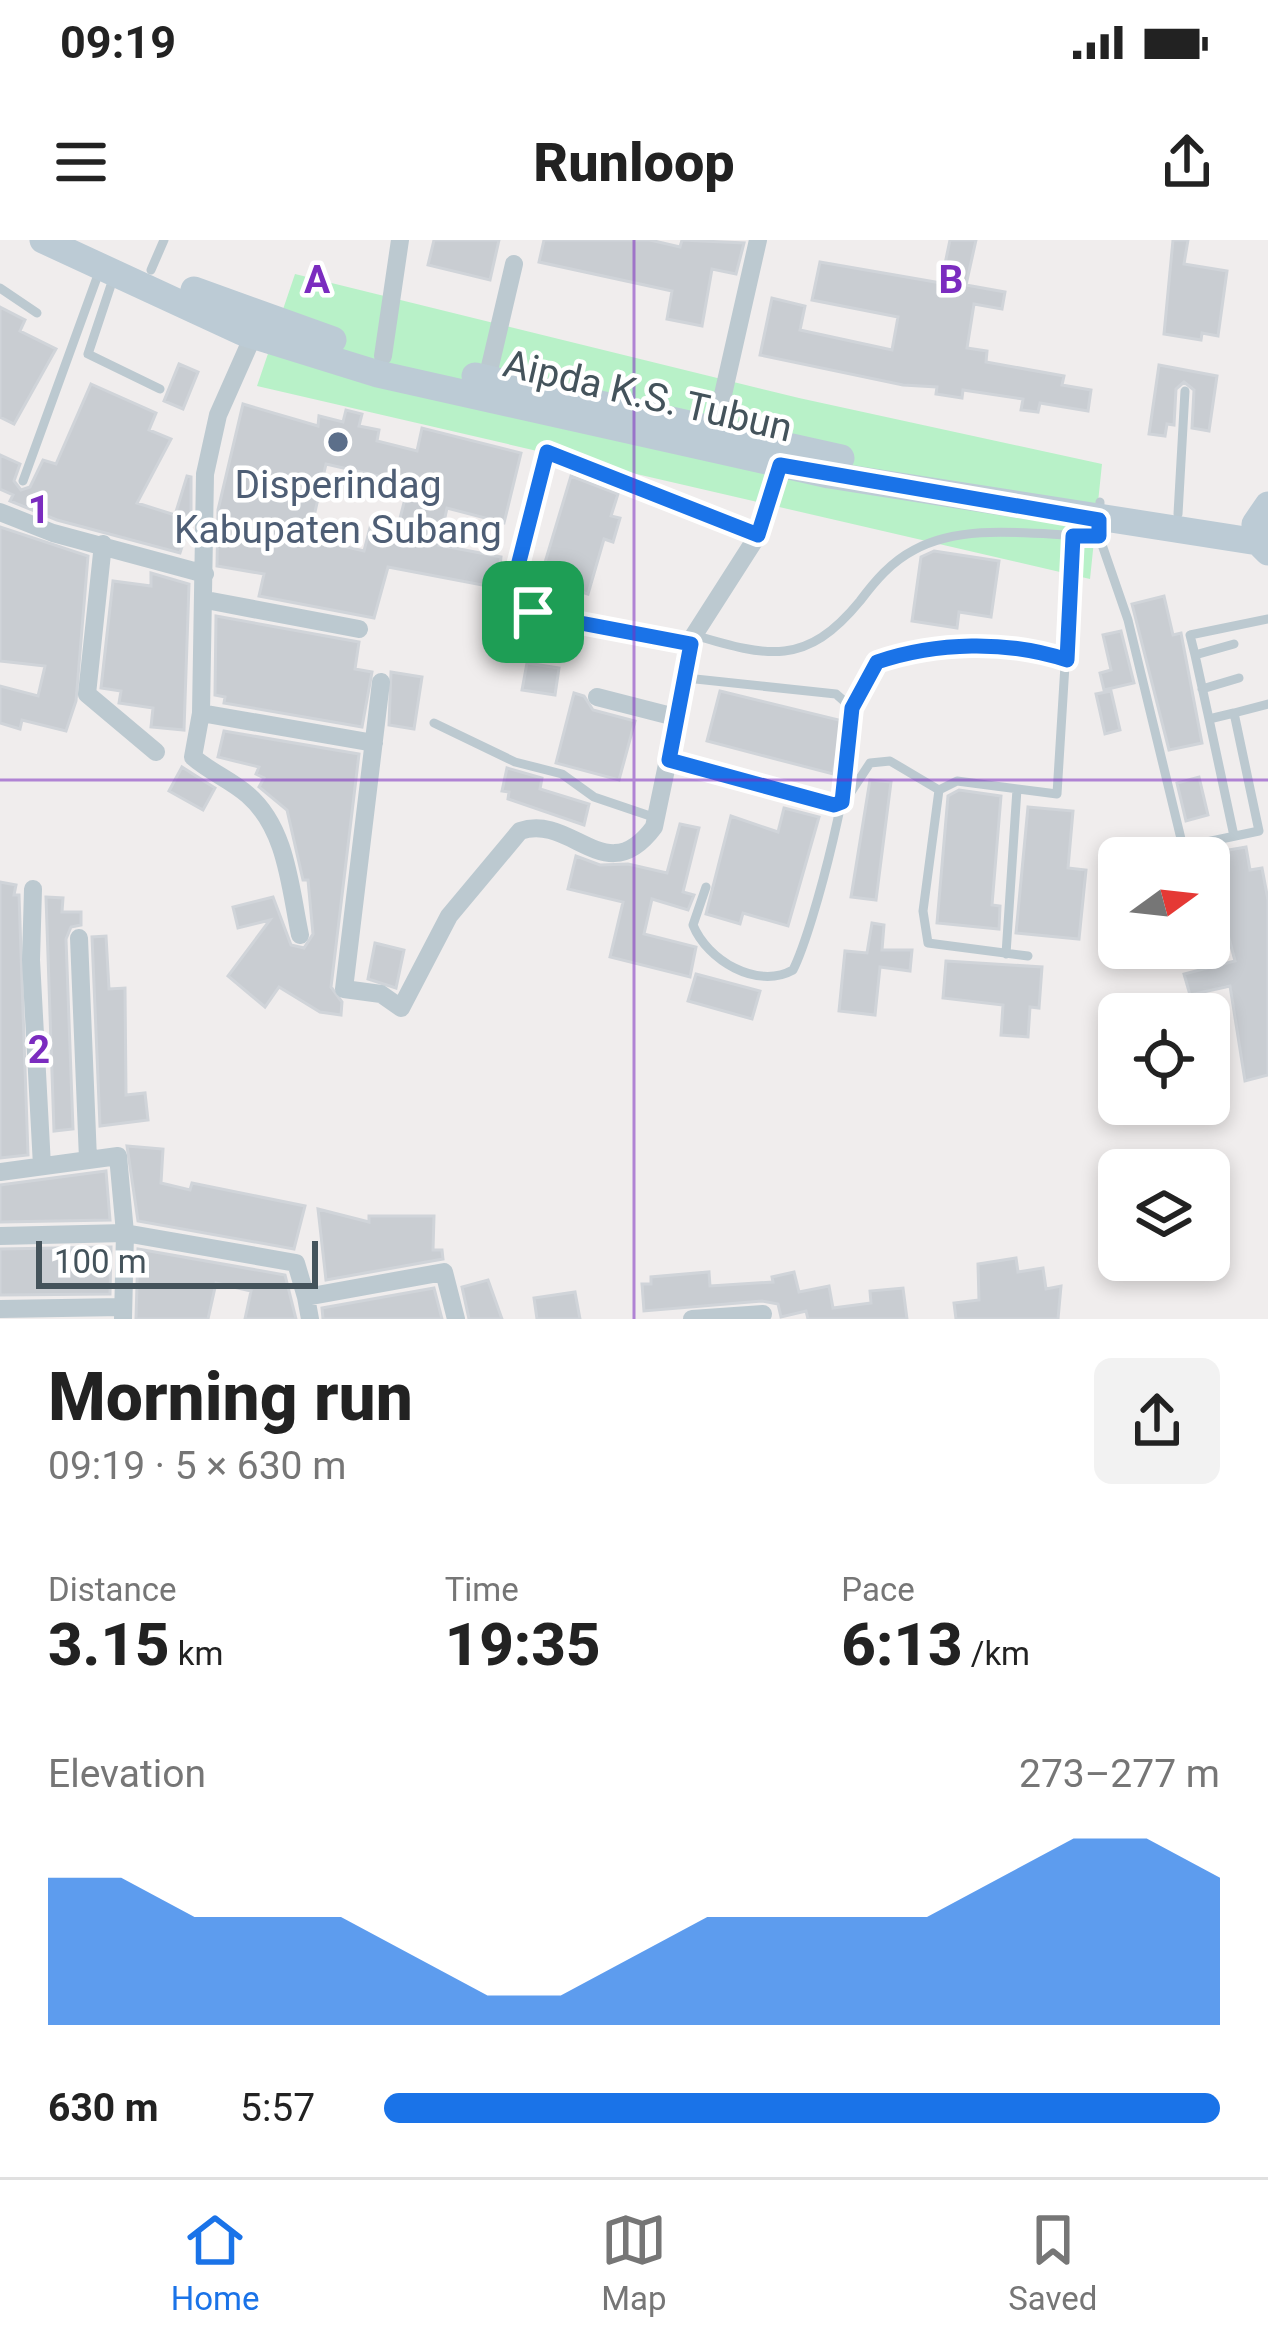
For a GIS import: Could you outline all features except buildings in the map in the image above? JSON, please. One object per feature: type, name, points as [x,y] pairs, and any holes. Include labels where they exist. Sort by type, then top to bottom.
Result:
[{"type":"street","name":"Aipda K.S. Tubun","points":[[43,240],[254,336],[378,374],[780,465],[1099,520],[1262,531]]},
{"type":"street","name":"Aipda K.S. Tubun","points":[[87,240],[220,301],[383,356],[944,478],[1099,520],[1178,514],[1262,531]]},
{"type":"street","points":[[383,356],[400,240]]},
{"type":"street","points":[[715,430],[758,240]]},
{"type":"street","points":[[488,379],[514,264]]},
{"type":"street","points":[[254,336],[210,442],[201,713],[194,758],[235,784],[268,818],[285,862],[300,935]]},
{"type":"street","points":[[693,640],[507,609],[547,452],[758,535]]},
{"type":"street","points":[[380,682],[344,988],[381,994],[400,1008],[449,916],[520,831],[545,828],[596,854],[610,854],[644,840],[656,818],[693,640],[758,535],[780,465]]},
{"type":"street","points":[[0,512],[39,529],[205,574]]},
{"type":"street","points":[[103,544],[87,694],[156,752]]},
{"type":"street","points":[[206,600],[359,629]]},
{"type":"street","points":[[597,697],[679,718]]},
{"type":"street","points":[[201,713],[374,743]]},
{"type":"street","points":[[33,889],[31,960],[42,1166]]},
{"type":"street","points":[[79,938],[88,1159]]},
{"type":"street","points":[[0,1172],[119,1158],[125,1233],[123,1313],[0,1310]]},
{"type":"street","points":[[0,1236],[125,1233],[296,1263],[310,1319]]},
{"type":"street","points":[[306,1298],[444,1272],[456,1319]]},
{"type":"street","points":[[692,1319],[763,1314]]},
{"type":"lane","points":[[151,270],[164,240]]},
{"type":"lane","points":[[108,270],[88,354],[160,388]]},
{"type":"lane","points":[[23,481],[108,270]]},
{"type":"lane","points":[[0,289],[37,313]]},
{"type":"lane","points":[[1178,514],[1185,391]]},
{"type":"lane","points":[[693,640],[756,653],[794,652],[828,634],[880,576],[917,548],[994,532],[1073,536],[1099,520],[1183,847],[1259,831],[1234,712]]},
{"type":"lane","points":[[939,790],[957,781],[1053,796],[1060,787],[1073,536]]},
{"type":"lane","points":[[1234,836],[1190,635],[1268,619]]},
{"type":"lane","points":[[1195,655],[1234,644]]},
{"type":"lane","points":[[706,887],[693,925],[713,957],[762,977],[793,970],[842,802],[852,708],[877,662],[965,647],[1031,648],[1067,660]]},
{"type":"lane","points":[[686,678],[801,687],[836,694],[852,708]]},
{"type":"lane","points":[[1202,689],[1239,678]]},
{"type":"lane","points":[[1210,719],[1268,704]]},
{"type":"lane","points":[[434,723],[515,762],[562,775],[594,797],[656,818]]},
{"type":"lane","points":[[669,760],[842,802]]},
{"type":"lane","points":[[842,802],[870,763],[879,760],[939,790]]},
{"type":"lane","points":[[1006,954],[1017,789]]},
{"type":"lane","points":[[939,790],[923,934],[928,943],[1028,956]]},
{"type":"green space","points":[[295,274],[799,398],[1102,464],[1090,579],[257,386]]},
{"type":"place","name":"Disperindag Kabupaten Subang","points":[[338,442]]},
{"type":"route","points":[[547,452],[758,535],[780,465],[1099,520],[1099,536],[1073,536],[1067,660],[1031,648],[965,647],[877,662],[852,708],[854,724],[842,802],[834,805],[669,760],[691,644],[533,612],[507,609],[547,452]]}]
